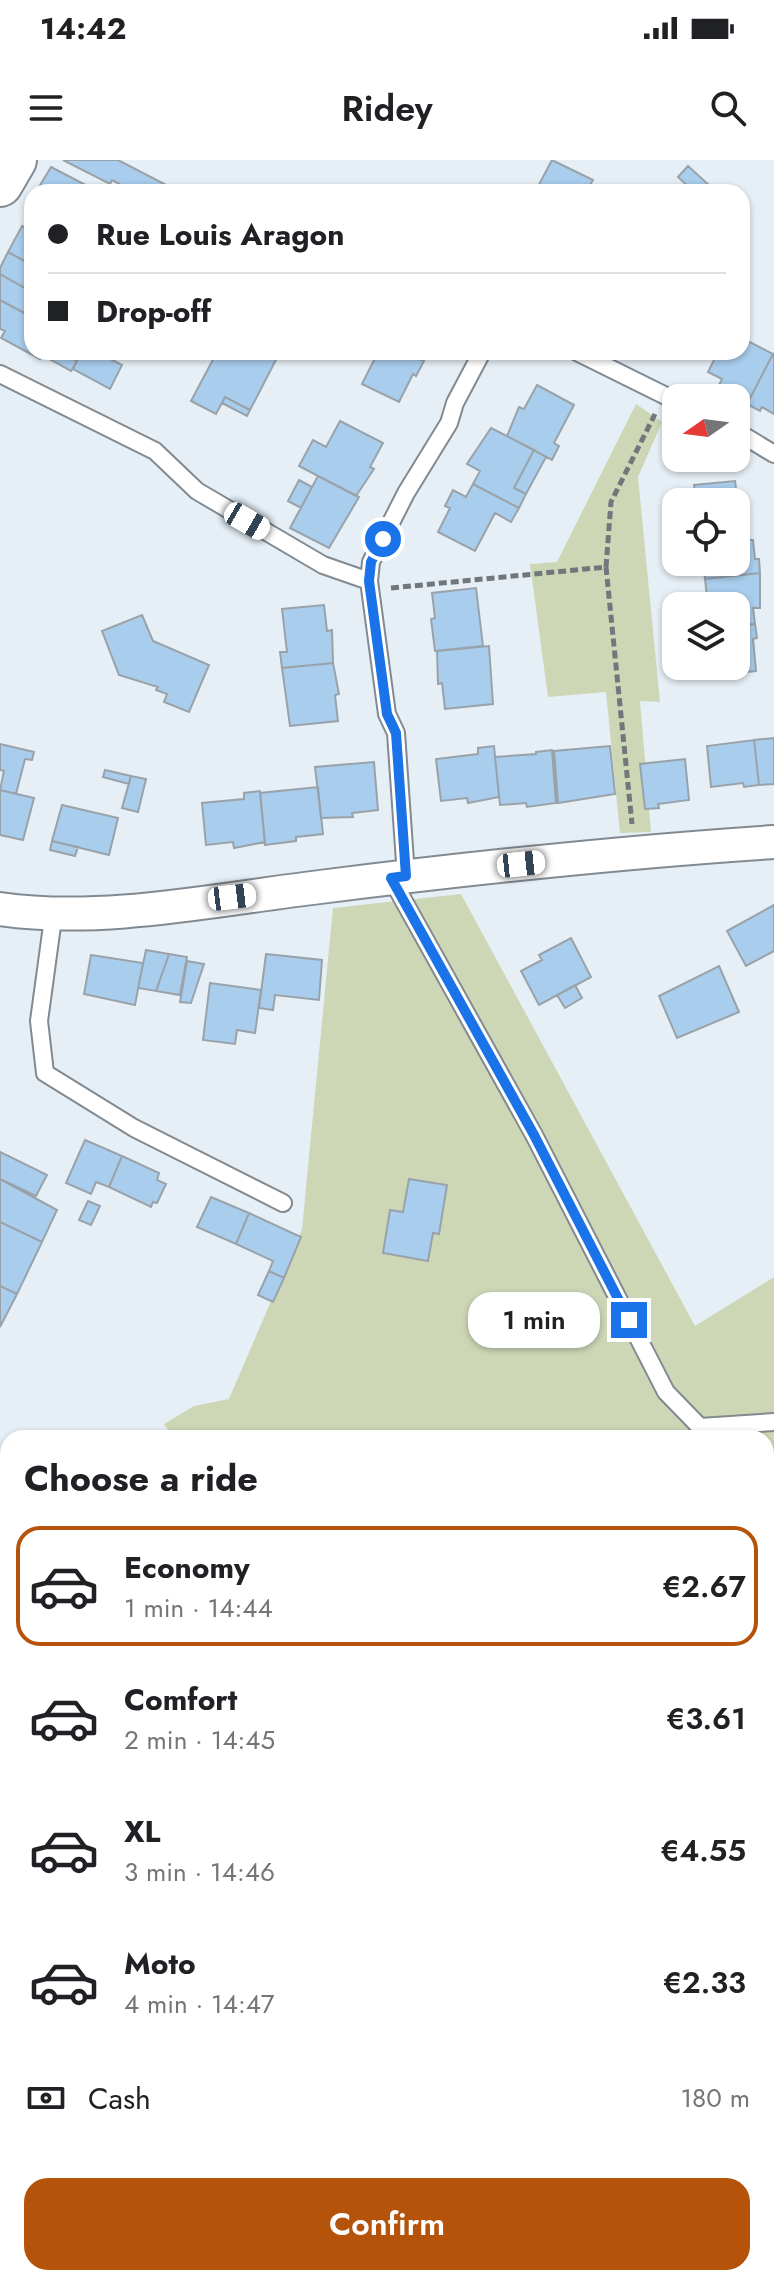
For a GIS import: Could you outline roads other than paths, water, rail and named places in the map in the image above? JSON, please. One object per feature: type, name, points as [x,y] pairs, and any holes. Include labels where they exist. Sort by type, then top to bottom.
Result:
[{"type":"street","points":[[0,184],[14,160]]},
{"type":"street","points":[[0,909],[105,913],[635,851],[774,842]]},
{"type":"lane","points":[[478,360],[455,403],[449,423],[406,493],[371,562],[370,585],[387,714],[396,733],[399,877],[666,1392],[700,1427],[774,1422]]},
{"type":"lane","points":[[593,360],[662,394]]},
{"type":"lane","points":[[0,374],[155,451],[197,491],[323,565],[370,585]]},
{"type":"lane","points":[[750,439],[774,454]]},
{"type":"lane","points":[[54,911],[39,1021],[45,1073],[134,1128],[283,1203]]}]
